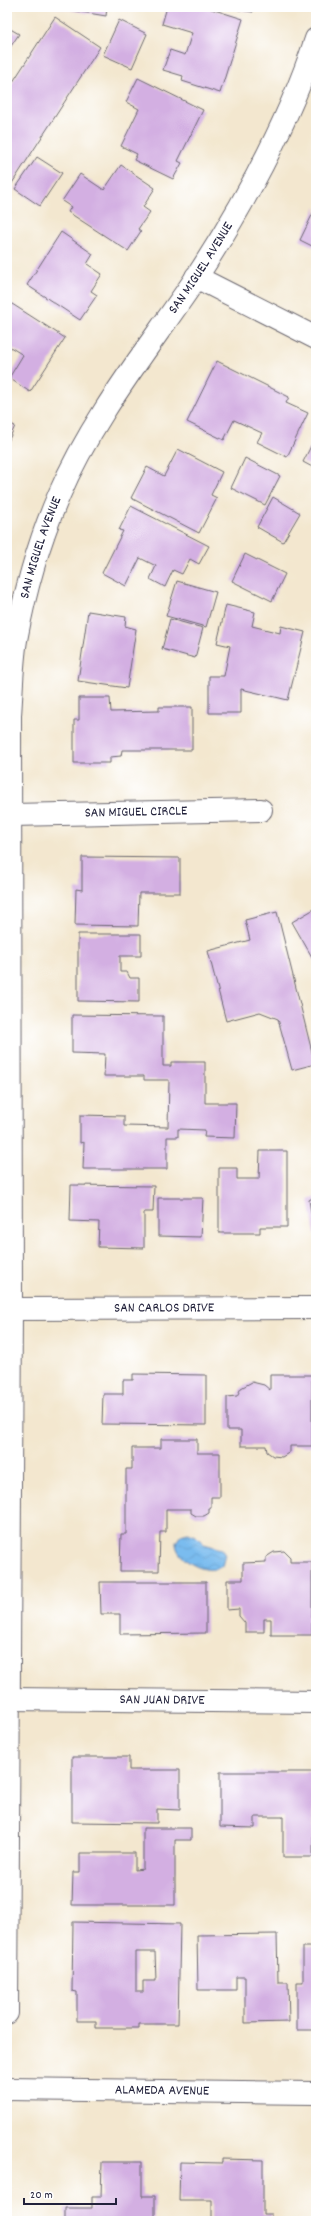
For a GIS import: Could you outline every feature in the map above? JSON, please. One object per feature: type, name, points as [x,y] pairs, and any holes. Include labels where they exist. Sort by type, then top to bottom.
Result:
[{"type":"street","name":"SAN MIGUEL AVENUE","points":[[7,2013],[11,815],[10,715],[16,641],[40,543],[59,495],[80,452],[151,341],[196,277],[261,169],[305,71],[316,39]]},
{"type":"street","points":[[196,277],[316,338]]},
{"type":"street","name":"SAN MIGUEL CIRCLE","points":[[11,815],[261,810]]},
{"type":"street","name":"SAN CARLOS DRIVE","points":[[9,1309],[316,1308]]},
{"type":"street","name":"SAN JUAN DRIVE","points":[[7,1699],[316,1702]]},
{"type":"street","name":"ALAMEDA AVENUE","points":[[7,2089],[316,2093]]},
{"type":"water","points":[[188,1533],[196,1536],[204,1544],[221,1549],[225,1555],[222,1566],[216,1569],[201,1568],[186,1560],[177,1549],[176,1542],[181,1535]]},
{"type":"building","points":[[52,7],[107,7],[106,16]]},
{"type":"building","points":[[167,7],[205,7],[243,19],[220,93],[182,81],[183,76],[163,70],[170,50],[185,55],[192,33],[162,24]]},
{"type":"building","points":[[222,7],[253,7],[253,12]]},
{"type":"building","points":[[55,17],[100,47],[7,191],[7,91]]},
{"type":"building","points":[[119,20],[147,34],[132,68],[103,55]]},
{"type":"building","points":[[7,27],[19,34],[7,52]]},
{"type":"building","points":[[138,78],[203,110],[178,161],[182,163],[173,179],[134,160],[137,154],[121,146],[139,109],[126,102]]},
{"type":"building","points":[[37,157],[62,173],[40,206],[15,189]]},
{"type":"building","points":[[121,165],[155,188],[143,207],[150,212],[138,229],[141,231],[128,251],[68,212],[71,207],[62,201],[80,174],[104,190]]},
{"type":"building","points":[[316,207],[316,248],[300,240]]},
{"type":"building","points":[[61,232],[93,254],[87,264],[102,274],[91,291],[97,295],[80,320],[27,285]]},
{"type":"building","points":[[9,302],[65,338],[30,392],[9,378],[23,355],[7,345],[7,305]]},
{"type":"building","points":[[217,361],[289,397],[286,403],[308,413],[287,457],[257,442],[262,433],[234,420],[224,440],[187,422]]},
{"type":"building","points":[[7,422],[15,426],[7,444]]},
{"type":"building","points":[[316,436],[316,469],[303,462]]},
{"type":"building","points":[[178,449],[222,472],[211,495],[217,498],[199,533],[131,498],[147,467],[164,476]]},
{"type":"building","points":[[245,458],[280,476],[265,505],[231,488]]},
{"type":"building","points":[[273,497],[300,513],[283,542],[257,527]]},
{"type":"building","points":[[131,506],[209,546],[199,564],[190,559],[182,574],[173,570],[165,587],[150,579],[156,566],[140,558],[126,586],[102,573],[123,531],[119,530]]},
{"type":"building","points":[[245,554],[285,574],[272,601],[232,581]]},
{"type":"building","points":[[177,581],[216,592],[206,627],[166,616]]},
{"type":"building","points":[[226,605],[255,612],[252,626],[280,633],[281,626],[305,632],[288,700],[241,689],[241,713],[209,713],[209,676],[224,676],[230,646],[217,643]]},
{"type":"building","points":[[88,611],[126,617],[125,626],[136,629],[127,688],[78,681]]},
{"type":"building","points":[[170,619],[203,628],[195,658],[162,649]]},
{"type":"building","points":[[79,698],[110,698],[111,712],[159,711],[159,707],[192,707],[192,750],[122,750],[121,756],[110,757],[110,763],[74,763],[74,720],[79,720]]},
{"type":"building","points":[[82,857],[180,858],[180,893],[139,893],[138,926],[75,925],[76,889],[82,890]]},
{"type":"building","points":[[316,908],[316,964],[292,922]]},
{"type":"building","points":[[277,912],[315,1064],[292,1070],[278,1019],[260,1012],[226,1021],[208,951],[250,940],[245,920]]},
{"type":"building","points":[[78,934],[141,934],[141,956],[120,956],[120,972],[127,972],[130,978],[139,978],[139,1002],[78,1001]]},
{"type":"building","points":[[72,1015],[163,1016],[163,1066],[171,1066],[171,1062],[205,1062],[205,1103],[236,1103],[235,1138],[204,1137],[205,1130],[178,1129],[178,1137],[167,1137],[167,1169],[83,1169],[84,1142],[80,1143],[80,1115],[124,1116],[124,1126],[168,1127],[169,1080],[144,1080],[144,1076],[104,1076],[105,1054],[72,1053]]},
{"type":"building","points":[[260,1151],[287,1151],[287,1227],[260,1227],[260,1233],[219,1233],[219,1168],[237,1168],[237,1179],[259,1179]]},
{"type":"building","points":[[71,1185],[154,1186],[153,1212],[144,1212],[144,1248],[98,1247],[99,1222],[70,1221]]},
{"type":"building","points":[[316,1196],[316,1235],[315,1235],[309,1200]]},
{"type":"building","points":[[158,1198],[203,1198],[201,1237],[158,1236]]},
{"type":"building","points":[[133,1374],[206,1375],[206,1425],[102,1424],[103,1394],[123,1394],[123,1380],[133,1380]]},
{"type":"building","points":[[270,1375],[312,1375],[312,1446],[290,1446],[290,1452],[282,1457],[273,1456],[267,1452],[266,1446],[241,1446],[241,1430],[227,1430],[227,1397],[237,1396],[241,1388],[252,1382],[264,1385],[270,1390]]},
{"type":"building","points":[[161,1439],[197,1439],[197,1453],[220,1453],[220,1497],[211,1497],[211,1508],[209,1508],[209,1513],[204,1516],[196,1516],[191,1513],[191,1509],[166,1509],[166,1532],[160,1532],[159,1571],[120,1571],[121,1534],[126,1534],[126,1469],[132,1469],[132,1448],[161,1448]]},
{"type":"building","points":[[284,1551],[290,1557],[290,1562],[312,1562],[312,1635],[271,1635],[271,1619],[264,1619],[264,1632],[245,1632],[245,1623],[239,1616],[239,1609],[227,1610],[227,1580],[243,1580],[243,1563],[266,1562],[266,1557],[274,1552]]},
{"type":"building","points":[[100,1582],[206,1582],[206,1633],[120,1634],[120,1614],[101,1614]]},
{"type":"building","points":[[72,1757],[129,1757],[129,1770],[180,1770],[180,1810],[157,1809],[157,1823],[72,1822]]},
{"type":"building","points":[[220,1772],[314,1772],[313,1857],[283,1857],[283,1817],[255,1817],[255,1828],[220,1827]]},
{"type":"building","points":[[143,1828],[191,1828],[191,1840],[175,1840],[175,1905],[72,1905],[73,1872],[80,1872],[80,1853],[135,1853],[135,1870],[143,1869]]},
{"type":"building","points":[[73,1922],[180,1924],[178,2024],[139,2024],[139,2028],[96,2028],[96,2021],[77,2021],[77,1992],[72,1991]],"holes":[[[136,1952],[155,1952],[156,1981],[143,1981],[143,1992],[136,1992]]]},
{"type":"building","points":[[277,1934],[278,1982],[288,1982],[289,2022],[245,2023],[245,1977],[236,1977],[236,1990],[198,1990],[197,1935]]},
{"type":"building","points":[[303,1947],[316,1947],[316,2030],[297,2030],[297,1982],[303,1982]]},
{"type":"building","points":[[222,2159],[263,2160],[263,2214],[271,2214],[271,2221],[212,2221],[212,2200],[179,2200],[180,2162],[222,2163]]},
{"type":"building","points":[[102,2162],[142,2162],[142,2196],[155,2196],[155,2221],[65,2221],[65,2208],[92,2208],[92,2197],[101,2197]]}]
